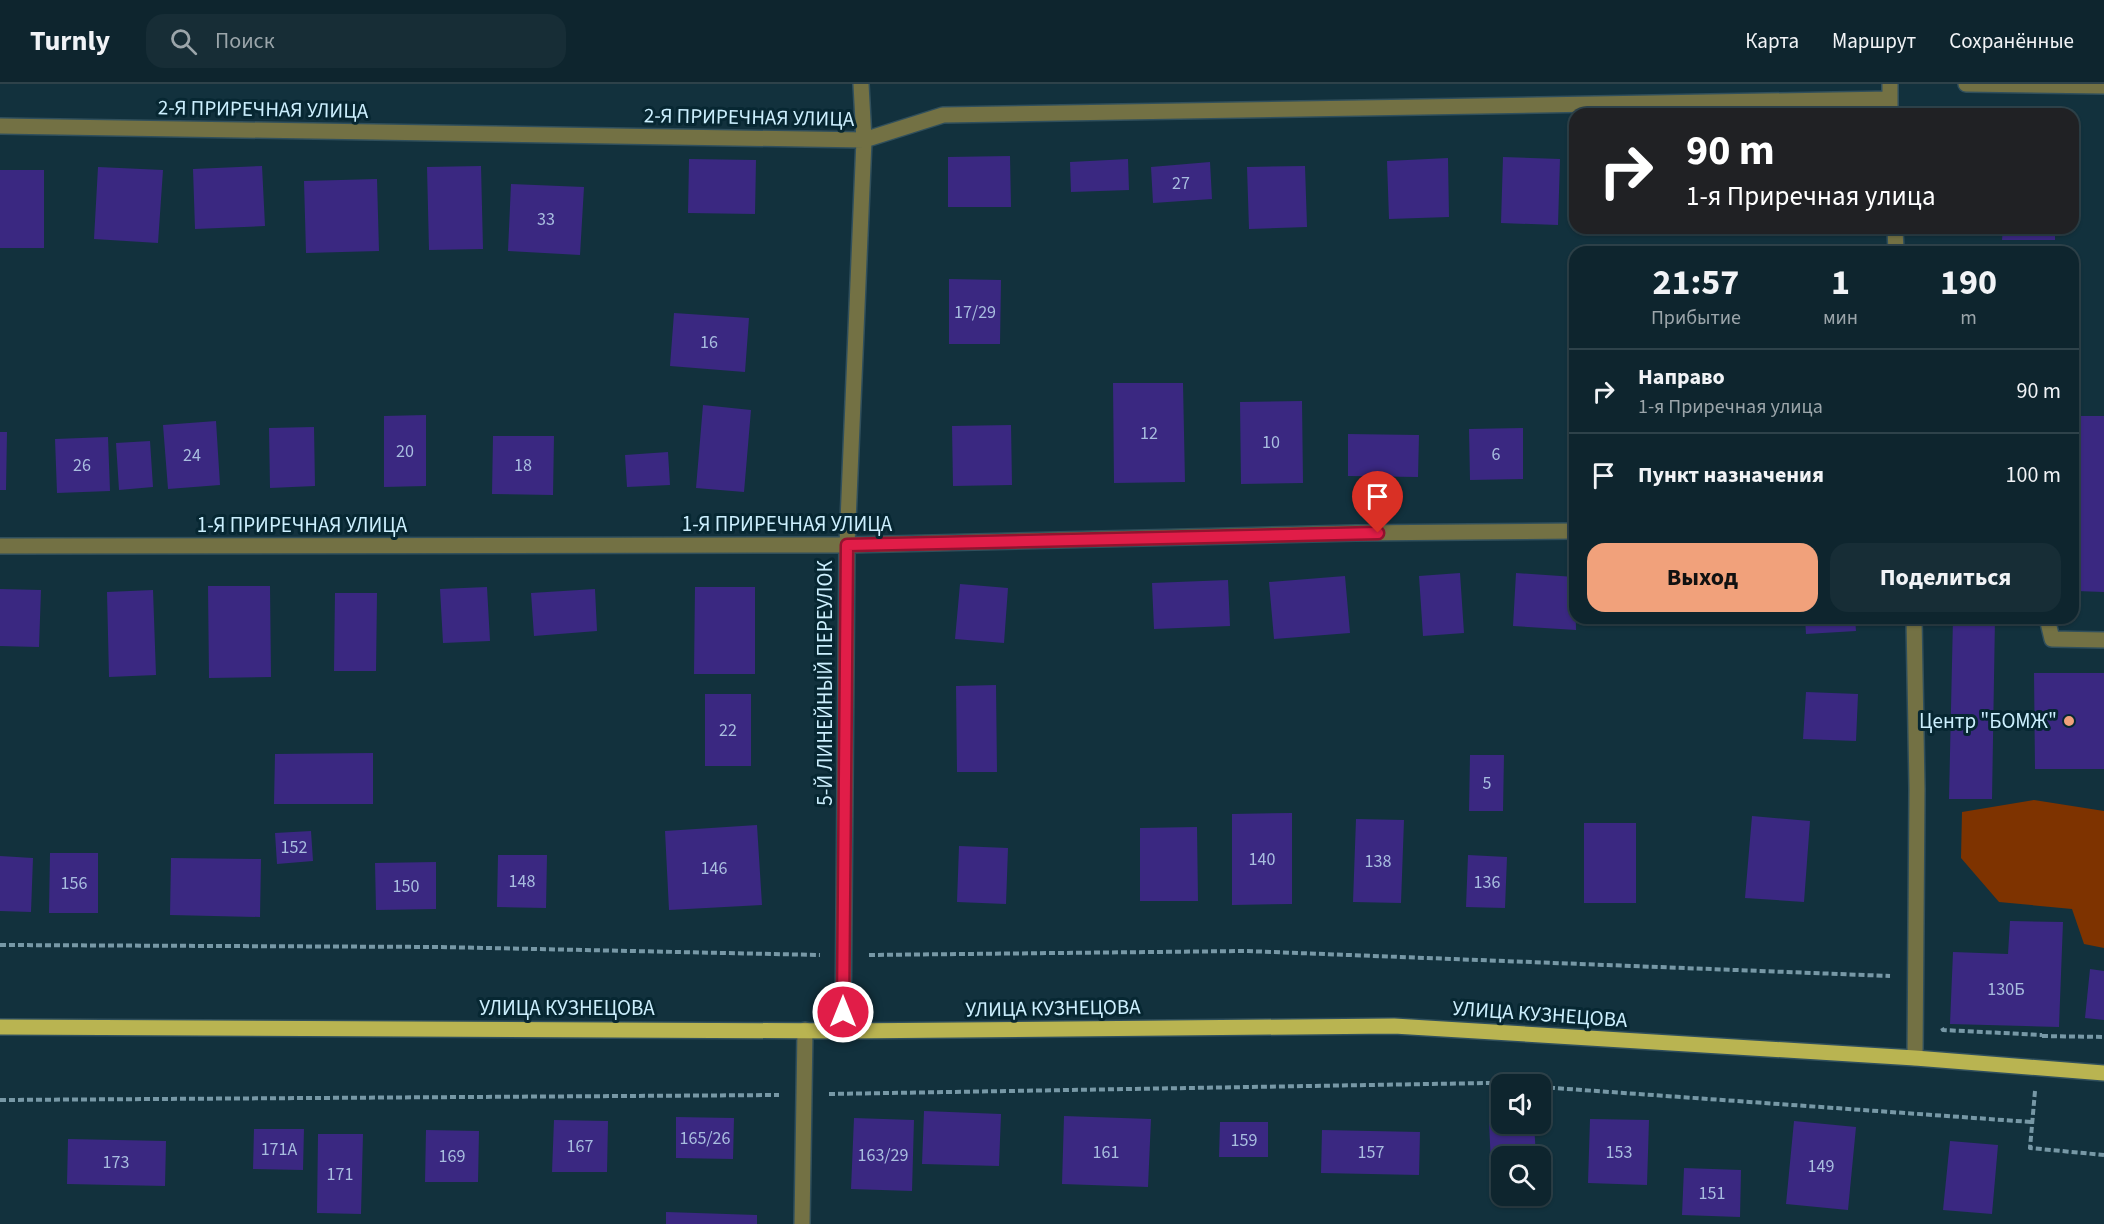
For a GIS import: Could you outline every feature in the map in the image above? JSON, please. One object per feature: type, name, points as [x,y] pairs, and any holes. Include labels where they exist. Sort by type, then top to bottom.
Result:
[{"type":"main road","name":"УЛИЦА КУЗНЕЦОВА","points":[[0,1027],[843,1031],[1394,1026],[1915,1058],[2104,1073]]},
{"type":"street","name":"5-Й ЛИНЕЙНЫЙ ПЕРЕУЛОК","points":[[843,1031],[847,545],[864,140],[861,84]]},
{"type":"street","points":[[1966,84],[2104,86]]},
{"type":"street","name":"2-Я ПРИРЕЧНАЯ УЛИЦА","points":[[0,126],[864,140],[943,116],[1890,99]]},
{"type":"street","name":"1-Я ПРИРЕЧНАЯ УЛИЦА","points":[[0,546],[847,545],[1569,531]]},
{"type":"street","points":[[1914,624],[1917,789],[1915,1058]]},
{"type":"street","points":[[2048,624],[2052,639],[2104,640]]},
{"type":"street","points":[[802,1224],[805,1030]]},
{"type":"path","points":[[0,945],[441,946],[844,955],[1246,951],[1916,977]]},
{"type":"path","points":[[1941,1019],[1943,1030],[2042,1035]]},
{"type":"path","points":[[0,1100],[804,1095],[1491,1083]]},
{"type":"path","points":[[1551,1088],[2031,1122]]},
{"type":"shaded area","points":[[2034,800],[2104,811],[2104,948],[2084,944],[2072,909],[1999,902],[1961,858],[1962,812]]},
{"type":"building","points":[[1010,156],[1011,207],[948,207],[948,157]]},
{"type":"building","points":[[1503,157],[1560,159],[1558,225],[1501,223]]},
{"type":"building","points":[[1448,158],[1449,217],[1389,219],[1387,161]]},
{"type":"building","points":[[689,159],[756,160],[755,214],[688,213]]},
{"type":"building","points":[[1128,159],[1129,190],[1071,192],[1070,162]]},
{"type":"building","points":[[1210,162],[1212,199],[1153,203],[1151,167]]},
{"type":"building","points":[[262,166],[265,226],[195,229],[193,169]]},
{"type":"building","points":[[481,166],[483,249],[429,250],[427,167]]},
{"type":"building","points":[[1305,166],[1307,227],[1249,229],[1247,167]]},
{"type":"building","points":[[98,167],[163,170],[158,243],[94,239]]},
{"type":"building","points":[[0,170],[44,170],[44,248],[0,248]]},
{"type":"building","points":[[377,179],[379,251],[306,253],[304,181]]},
{"type":"building","points":[[511,184],[584,187],[580,255],[508,251]]},
{"type":"building","points":[[2002,234],[2055,234],[2055,240],[2002,240]]},
{"type":"building","points":[[949,279],[1001,280],[1000,344],[949,344]]},
{"type":"building","points":[[674,313],[749,318],[745,372],[670,366]]},
{"type":"building","points":[[1113,383],[1183,383],[1185,482],[1114,483]]},
{"type":"building","points":[[1302,401],[1303,483],[1241,484],[1240,402]]},
{"type":"building","points":[[703,405],[751,410],[744,492],[696,488]]},
{"type":"building","points":[[426,415],[426,486],[384,487],[384,416]]},
{"type":"building","points":[[2079,416],[2104,416],[2104,592],[2079,591]]},
{"type":"building","points":[[216,421],[220,485],[168,489],[163,425]]},
{"type":"building","points":[[1011,425],[1012,485],[953,486],[952,426]]},
{"type":"building","points":[[314,427],[315,486],[270,488],[269,428]]},
{"type":"building","points":[[1523,428],[1523,479],[1470,480],[1469,429]]},
{"type":"building","points":[[0,432],[7,432],[6,490],[0,490]]},
{"type":"building","points":[[1348,434],[1419,435],[1418,477],[1348,476]]},
{"type":"building","points":[[493,436],[554,436],[553,495],[492,494]]},
{"type":"building","points":[[108,437],[110,491],[57,493],[55,439]]},
{"type":"building","points":[[150,441],[153,487],[119,490],[116,443]]},
{"type":"building","points":[[668,452],[670,485],[627,487],[625,455]]},
{"type":"building","points":[[1460,573],[1464,633],[1423,636],[1419,576]]},
{"type":"building","points":[[1516,573],[1569,577],[1569,624],[1576,624],[1576,630],[1513,626]]},
{"type":"building","points":[[1345,576],[1350,633],[1274,639],[1269,582]]},
{"type":"building","points":[[1228,580],[1230,626],[1154,629],[1152,583]]},
{"type":"building","points":[[960,584],[1008,588],[1004,643],[955,639]]},
{"type":"building","points":[[208,586],[270,586],[271,677],[209,678]]},
{"type":"building","points":[[487,587],[490,641],[443,643],[440,589]]},
{"type":"building","points":[[695,587],[755,587],[755,674],[694,674]]},
{"type":"building","points":[[0,589],[41,590],[39,647],[0,646]]},
{"type":"building","points":[[595,589],[597,631],[534,636],[531,593]]},
{"type":"building","points":[[153,590],[156,675],[109,677],[107,592]]},
{"type":"building","points":[[335,593],[377,593],[376,671],[334,671]]},
{"type":"building","points":[[1805,624],[1855,624],[1856,631],[1806,634]]},
{"type":"building","points":[[1953,624],[1995,624],[1992,799],[1949,799]]},
{"type":"building","name":"Центр \"БОМЖ\"","points":[[2034,673],[2104,673],[2104,769],[2035,769]]},
{"type":"building","points":[[996,685],[997,772],[957,772],[956,686]]},
{"type":"building","points":[[1806,692],[1858,694],[1856,741],[1803,739]]},
{"type":"building","points":[[705,694],[751,694],[751,766],[705,766]]},
{"type":"building","points":[[373,753],[373,804],[274,804],[275,754]]},
{"type":"building","points":[[1470,755],[1504,755],[1503,811],[1469,811]]},
{"type":"building","points":[[1292,813],[1292,904],[1232,905],[1232,814]]},
{"type":"building","points":[[1752,816],[1810,821],[1804,902],[1745,898]]},
{"type":"building","points":[[1356,819],[1404,820],[1401,903],[1353,902]]},
{"type":"building","points":[[1584,823],[1636,823],[1636,903],[1584,903]]},
{"type":"building","points":[[757,825],[762,905],[669,910],[665,831]]},
{"type":"building","points":[[1197,827],[1198,901],[1140,901],[1140,828]]},
{"type":"building","points":[[311,831],[313,861],[277,864],[275,833]]},
{"type":"building","points":[[959,846],[1008,848],[1006,904],[957,902]]},
{"type":"building","points":[[50,853],[98,853],[98,913],[49,913]]},
{"type":"building","points":[[498,855],[547,855],[546,908],[497,907]]},
{"type":"building","points":[[1468,855],[1507,857],[1505,908],[1466,907]]},
{"type":"building","points":[[0,856],[33,858],[31,912],[0,911]]},
{"type":"building","points":[[171,858],[261,859],[260,917],[170,915]]},
{"type":"building","points":[[436,862],[436,909],[376,910],[375,863]]},
{"type":"building","points":[[2010,921],[2063,922],[2059,1027],[1950,1024],[1953,952],[2008,954]]},
{"type":"building","points":[[2090,969],[2104,971],[2104,1020],[2085,1018]]},
{"type":"building","points":[[924,1111],[1001,1114],[999,1166],[922,1164]]},
{"type":"building","points":[[1064,1116],[1151,1119],[1148,1187],[1062,1184]]},
{"type":"building","points":[[676,1117],[734,1118],[733,1159],[676,1158]]},
{"type":"building","points":[[854,1118],[914,1120],[912,1191],[851,1189]]},
{"type":"building","points":[[1590,1119],[1649,1120],[1647,1185],[1588,1183]]},
{"type":"building","points":[[554,1120],[608,1121],[607,1172],[552,1172]]},
{"type":"building","points":[[1794,1121],[1856,1127],[1848,1210],[1786,1204]]},
{"type":"building","points":[[1220,1122],[1268,1122],[1268,1157],[1219,1157]]},
{"type":"building","points":[[1489,1122],[1491,1122],[1491,1134],[1535,1134],[1535,1146],[1491,1146],[1491,1164]]},
{"type":"building","points":[[254,1129],[304,1129],[303,1170],[253,1169]]},
{"type":"building","points":[[426,1130],[479,1131],[478,1182],[425,1182]]},
{"type":"building","points":[[1322,1130],[1420,1132],[1419,1175],[1321,1173]]},
{"type":"building","points":[[318,1134],[363,1134],[361,1214],[317,1213]]},
{"type":"building","points":[[68,1139],[166,1141],[165,1186],[67,1184]]},
{"type":"building","points":[[1950,1141],[1998,1145],[1992,1214],[1943,1210]]},
{"type":"building","points":[[1684,1168],[1741,1170],[1740,1217],[1682,1215]]},
{"type":"building","points":[[666,1212],[757,1215],[757,1224],[666,1224]]},
{"type":"place","name":"Центр \"БОМЖ\"","points":[[2069,721]]},
{"type":"route","points":[[843,1012],[847,545],[1378,533]]}]
